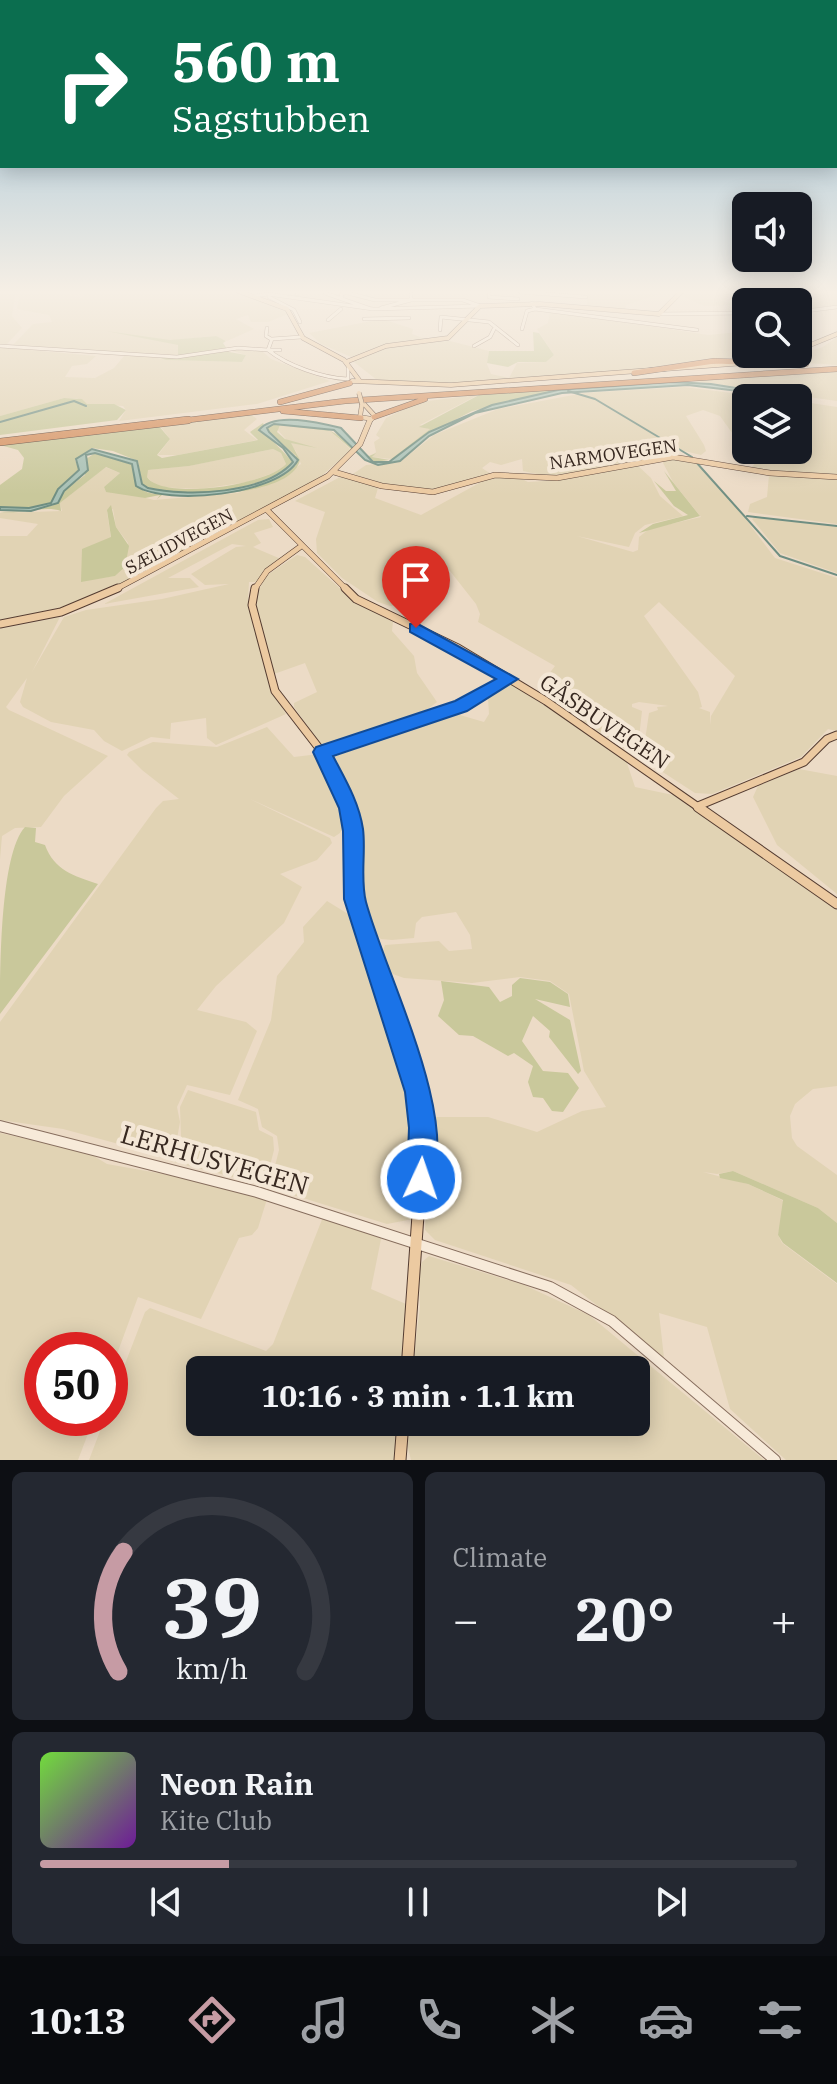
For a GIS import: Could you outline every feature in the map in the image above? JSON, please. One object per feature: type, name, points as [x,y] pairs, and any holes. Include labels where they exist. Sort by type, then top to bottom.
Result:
[{"type":"highway","points":[[634,373],[725,361],[837,368]]},
{"type":"highway","points":[[0,440],[244,411],[456,392],[837,368]]},
{"type":"highway","points":[[0,440],[267,406],[451,390],[837,368]]},
{"type":"highway","points":[[267,406],[357,383]]},
{"type":"highway","points":[[376,416],[456,392]]},
{"type":"highway","points":[[244,411],[362,417]]},
{"type":"main road","points":[[341,359],[346,362],[357,383],[363,404],[362,417],[367,426],[376,416]]},
{"type":"main road","points":[[346,362],[353,359]]},
{"type":"main road","points":[[357,383],[456,385],[732,364]]},
{"type":"main road","points":[[363,404],[376,416]]},
{"type":"main road","points":[[362,417],[376,416]]},
{"type":"main road","name":"SÆLIDVEGEN","points":[[0,624],[61,612],[98,599],[264,512],[335,471],[360,444],[367,426]]},
{"type":"main road","name":"NARMOVEGEN","points":[[335,471],[382,486],[433,492],[495,475],[553,478],[656,458],[688,457],[770,473],[837,477]]},
{"type":"main road","name":"GÅSBUVEGEN","points":[[264,512],[356,599],[458,648],[509,679],[837,904]]},
{"type":"main road","points":[[300,547],[262,576],[252,600],[275,691],[322,752],[349,808],[353,831],[354,899],[420,1102],[423,1142],[408,1356]]},
{"type":"main road","points":[[698,806],[796,766],[814,755],[827,737],[837,735]]},
{"type":"main road","points":[[400,1460],[402,1436]]},
{"type":"street","points":[[277,359],[339,381],[349,378],[351,370]]},
{"type":"street","points":[[322,752],[461,706],[509,679]]},
{"type":"street","name":"LERHUSVEGEN","points":[[0,1126],[257,1192],[532,1280],[581,1301],[627,1333],[775,1460]]},
{"type":"shaded area","points":[[0,359],[92,359],[87,364],[72,366],[65,377],[95,378],[114,368],[122,359],[242,362],[244,359],[271,359],[330,381],[257,404],[119,421],[126,410],[123,406],[87,404],[77,398],[64,398],[0,416]]},
{"type":"shaded area","points":[[356,359],[488,359],[491,374],[509,378],[517,363],[546,362],[549,359],[705,359],[640,369],[461,383],[377,380],[354,362]]},
{"type":"shaded area","points":[[812,359],[837,359],[837,365],[812,363]]},
{"type":"shaded area","points":[[837,372],[837,401],[812,397],[812,384],[732,386],[695,380]]},
{"type":"shaded area","points":[[672,382],[732,387],[732,390],[688,385],[562,393],[475,413],[429,436],[400,461],[378,465],[365,460],[334,430],[274,424],[267,428],[269,432],[298,460],[287,472],[269,482],[222,494],[196,496],[151,492],[136,486],[132,464],[95,453],[86,455],[88,470],[64,491],[58,503],[31,511],[0,510],[0,507],[29,508],[51,503],[58,489],[79,470],[76,459],[92,449],[137,461],[142,484],[148,488],[183,492],[225,490],[264,481],[293,462],[283,448],[259,430],[275,421],[298,420],[341,428],[373,462],[389,462],[429,432],[492,405],[558,390]]},
{"type":"shaded area","points":[[684,387],[732,393],[732,433],[720,416],[703,410],[686,416],[704,445],[706,451],[701,455],[680,450],[580,472],[546,476],[523,471],[522,459],[501,465],[490,462],[482,468],[491,474],[435,490],[385,484],[353,474],[366,465],[400,462],[434,435],[498,409],[584,393]]},
{"type":"shaded area","points":[[478,395],[420,425],[430,429],[392,459],[372,457],[376,452],[374,442],[380,438],[376,435],[386,418],[419,402]]},
{"type":"shaded area","points":[[812,403],[837,407],[837,476],[749,469],[755,464],[812,464]]},
{"type":"shaded area","points":[[250,414],[257,419],[244,430],[257,440],[178,455],[158,455],[170,439],[160,426]]},
{"type":"shaded area","points":[[293,424],[330,431],[351,450],[316,481],[107,592],[66,606],[0,621],[0,536],[27,536],[38,524],[0,518],[0,513],[62,511],[60,503],[105,467],[120,473],[104,487],[106,492],[121,492],[154,500],[238,493],[278,480],[301,464],[296,451],[277,429],[280,425]],"holes":[[[113,509],[116,527],[128,543],[125,567],[115,576],[81,581],[111,538],[107,512]]]},
{"type":"shaded area","points":[[273,449],[281,453],[286,464],[281,470],[248,482],[200,489],[158,487],[147,477],[147,470],[188,466]]},
{"type":"shaded area","points":[[661,459],[692,460],[732,501],[775,558],[837,578],[837,731],[828,729],[801,757],[712,794],[695,793],[638,756],[643,754],[649,713],[658,710],[657,707],[668,706],[632,704],[632,707],[642,711],[638,747],[628,751],[543,694],[545,690],[539,687],[555,666],[478,622],[480,614],[476,604],[450,571],[444,567],[434,571],[435,579],[443,584],[422,602],[390,606],[378,602],[342,578],[317,553],[316,539],[325,512],[295,501],[342,476],[378,488],[375,498],[421,515],[492,476],[518,477],[528,482],[561,480],[636,464],[651,478],[660,496],[683,516],[645,525],[635,533],[629,547],[577,536],[633,552],[638,550],[639,537],[649,529],[701,517],[673,482]],"holes":[[[659,602],[735,676],[711,716],[710,725],[710,712],[699,708],[702,707],[698,692],[644,616]]]},
{"type":"shaded area","points":[[769,475],[837,478],[837,524],[748,512],[750,504],[767,497]]},
{"type":"shaded area","points":[[269,519],[273,527],[254,533],[261,543],[253,547],[281,559],[255,582],[249,582],[248,600],[270,686],[286,714],[216,745],[207,738],[206,718],[171,723],[170,739],[151,737],[122,751],[104,741],[94,730],[51,722],[23,707],[20,702],[27,678],[6,707],[9,710],[108,756],[64,796],[41,827],[15,828],[2,836],[0,859],[0,629],[60,617],[32,672],[64,617],[86,610],[162,599],[229,584],[205,585],[191,574],[236,547],[246,546],[232,544],[168,578],[190,578],[199,587],[104,604],[258,520]]},
{"type":"shaded area","points":[[752,519],[837,527],[837,573],[780,553]]},
{"type":"shaded area","points":[[297,555],[305,557],[352,599],[393,622],[392,631],[414,656],[417,673],[437,702],[416,718],[323,748],[294,707],[294,703],[317,692],[305,663],[274,674],[254,600],[266,576]]},
{"type":"shaded area","points":[[505,684],[514,685],[626,760],[635,787],[673,795],[837,910],[837,1086],[813,1089],[795,1104],[790,1116],[792,1138],[797,1146],[837,1175],[837,1223],[818,1208],[733,1171],[717,1174],[703,1172],[748,1184],[782,1200],[785,1205],[778,1235],[782,1243],[837,1284],[837,1460],[786,1460],[730,1409],[707,1327],[659,1313],[664,1358],[571,1285],[435,1240],[425,1230],[430,1117],[488,1117],[537,1132],[582,1111],[606,1107],[584,1071],[569,994],[550,981],[520,977],[472,983],[404,978],[390,973],[382,953],[385,945],[439,941],[449,951],[472,949],[470,935],[456,912],[422,917],[416,923],[414,938],[381,939],[374,933],[363,906],[356,817],[331,754],[453,713],[484,722],[489,714],[488,698]]},
{"type":"shaded area","points":[[267,727],[294,757],[319,754],[335,781],[347,819],[340,833],[334,837],[250,799],[330,838],[332,843],[317,860],[280,874],[302,887],[284,923],[216,986],[197,1010],[246,1022],[257,1031],[230,1095],[187,1085],[177,1107],[180,1122],[177,1139],[167,1157],[63,1129],[0,1120],[0,1022],[156,808],[163,801],[179,799],[142,770],[127,755],[129,752],[153,742],[217,747]]},
{"type":"shaded area","points":[[799,769],[837,776],[837,894],[777,845],[753,797],[758,786]]},
{"type":"shaded area","points":[[327,901],[353,917],[361,930],[416,1091],[421,1124],[413,1219],[387,1224],[274,1189],[271,1182],[279,1150],[277,1136],[262,1127],[258,1109],[238,1100],[271,1020],[277,976],[304,942],[303,927]]},
{"type":"shaded area","points":[[188,1090],[256,1112],[259,1130],[273,1137],[274,1150],[265,1185],[170,1161],[181,1136],[180,1107]]},
{"type":"shaded area","points":[[0,1133],[89,1153],[107,1164],[186,1178],[267,1199],[258,1228],[252,1235],[239,1238],[201,1319],[138,1297],[125,1332],[24,1332],[24,1436],[87,1436],[78,1460],[0,1460]]},
{"type":"shaded area","points":[[323,1217],[382,1234],[371,1289],[406,1304],[403,1356],[186,1356],[186,1436],[397,1436],[396,1460],[89,1460],[98,1436],[128,1436],[128,1356],[145,1312],[150,1308],[266,1351],[273,1344]]},
{"type":"shaded area","points":[[429,1256],[524,1285],[589,1315],[638,1356],[414,1356],[422,1262]]},
{"type":"shaded area","points":[[650,1366],[764,1460],[411,1460],[408,1436],[650,1436]]},
{"type":"green space","points":[[163,359],[244,359],[242,362]]},
{"type":"green space","points":[[488,359],[549,359],[546,362],[518,362],[508,367],[487,363]]},
{"type":"green space","points":[[673,380],[732,386],[673,382],[558,390],[472,411],[419,439],[396,459],[390,460],[430,429],[419,427],[479,395]]},
{"type":"green space","points":[[64,398],[82,399],[87,404],[114,404],[126,410],[117,420],[0,435],[0,416]]},
{"type":"green space","points":[[263,423],[268,436],[293,462],[281,472],[243,487],[176,493],[142,484],[138,461],[113,451],[92,448],[75,460],[79,469],[58,489],[51,503],[29,508],[0,507],[0,485],[22,469],[24,458],[18,450],[0,445],[158,425],[170,439],[157,455],[162,458],[258,440],[250,432]],"holes":[[[273,449],[281,453],[286,464],[276,472],[238,484],[173,488],[157,484],[147,477],[148,470],[189,466]]]},
{"type":"green space","points":[[274,424],[318,426],[328,430],[337,434],[355,449],[330,431],[280,425],[277,432],[285,439],[317,448],[291,443],[300,460],[293,472],[279,481],[239,492],[195,495],[162,495],[157,499],[160,495],[145,498],[106,492],[104,487],[120,473],[106,467],[60,503],[61,511],[36,510],[54,505],[64,491],[85,475],[86,459],[95,453],[132,464],[136,483],[147,492],[202,494],[252,487],[268,482],[296,465],[296,456],[269,432],[267,428]]},
{"type":"green space","points":[[364,453],[369,456],[376,453],[372,457],[389,460],[374,462]]},
{"type":"green space","points":[[664,471],[700,516],[639,533],[653,524],[688,515],[674,506],[654,481],[666,491],[676,491]]},
{"type":"green space","points":[[111,505],[116,527],[129,546],[125,567],[115,576],[81,582],[82,549],[111,537],[107,510]]},
{"type":"green space","points":[[25,827],[36,828],[35,842],[45,845],[59,866],[98,884],[0,1014],[6,886],[17,841]]},
{"type":"green space","points":[[520,978],[550,982],[568,994],[570,1007],[535,999],[570,1020],[581,1071],[578,1074],[549,1037],[550,1031],[533,1016],[522,1041],[543,1071],[568,1073],[579,1088],[563,1112],[552,1111],[543,1098],[533,1097],[528,1082],[533,1066],[514,1053],[508,1056],[473,1036],[459,1035],[438,1016],[444,1000],[441,981],[489,987],[500,1002],[512,996],[512,985]]},
{"type":"green space","points":[[733,1171],[818,1208],[837,1223],[837,1283],[783,1243],[778,1235],[783,1200],[748,1184],[720,1178],[719,1174]]},
{"type":"waterway","points":[[568,391],[595,399],[692,457]]},
{"type":"waterway","points":[[0,422],[74,401],[86,406]]},
{"type":"waterway","points":[[696,462],[780,556],[837,575]]},
{"type":"waterway","points":[[747,516],[837,526]]},
{"type":"route","points":[[416,628],[458,648],[509,679],[461,706],[322,752],[333,769],[349,808],[353,831],[354,899],[418,1092],[423,1128],[421,1179]]}]
